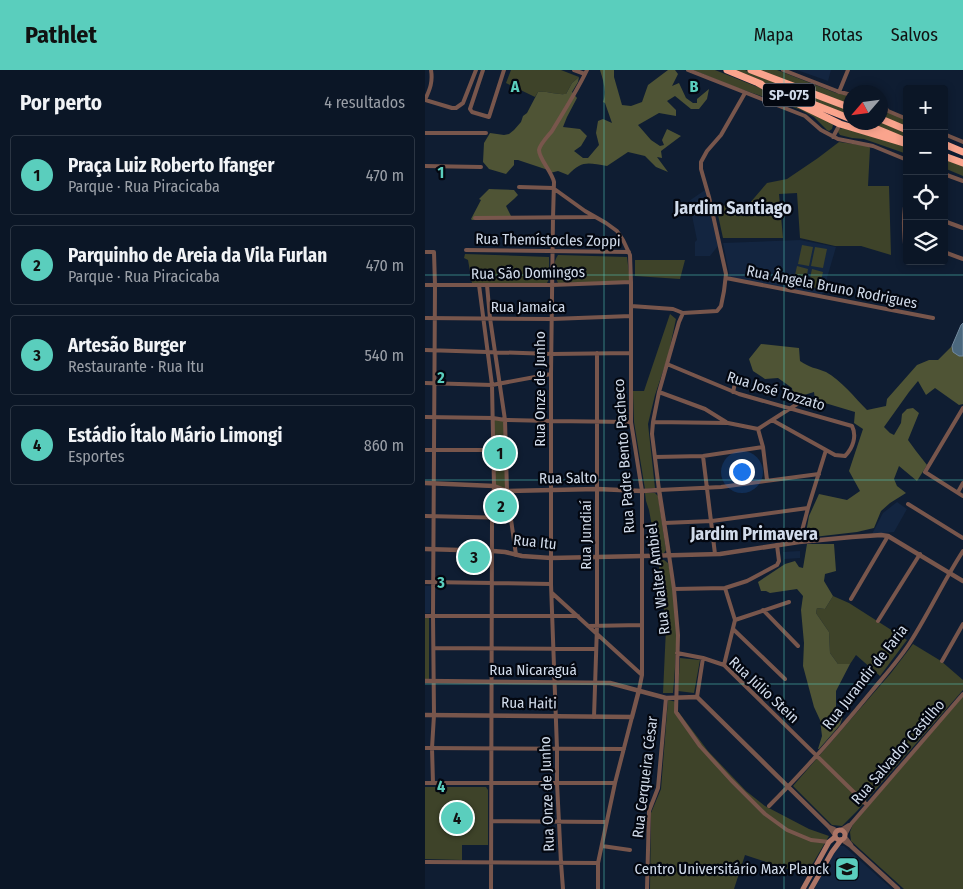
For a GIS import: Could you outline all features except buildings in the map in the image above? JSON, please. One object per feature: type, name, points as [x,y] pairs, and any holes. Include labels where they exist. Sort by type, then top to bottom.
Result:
[{"type":"highway","name":"SP-075","points":[[727,70],[843,116]]},
{"type":"highway","name":"SP-075","points":[[751,70],[843,105]]},
{"type":"highway","points":[[758,82],[776,93],[840,124],[903,142]]},
{"type":"highway","points":[[888,122],[903,128]]},
{"type":"highway","points":[[878,130],[903,141]]},
{"type":"highway","points":[[948,146],[963,152]]},
{"type":"highway","points":[[948,157],[963,163]]},
{"type":"main road","points":[[803,889],[829,842],[840,836]]},
{"type":"main road","points":[[811,889],[840,836]]},
{"type":"street","points":[[431,70],[432,79],[425,100],[452,108],[463,104],[476,70]]},
{"type":"street","points":[[483,70],[470,109],[472,112],[488,117],[490,117],[504,70]]},
{"type":"street","points":[[519,188],[553,188],[553,176],[540,156],[539,151],[586,72],[575,70]]},
{"type":"street","points":[[688,70],[805,116],[821,130],[840,140],[873,146],[903,158]]},
{"type":"street","points":[[783,70],[843,93]]},
{"type":"street","points":[[839,92],[848,70]]},
{"type":"street","points":[[631,306],[673,309],[683,313],[717,311],[721,306],[726,278],[701,162],[707,151],[721,135],[745,93]]},
{"type":"street","points":[[466,98],[473,100]]},
{"type":"street","points":[[463,104],[471,106]]},
{"type":"street","points":[[888,110],[903,117]]},
{"type":"street","points":[[833,137],[840,124]]},
{"type":"street","points":[[425,133],[486,133]]},
{"type":"street","points":[[948,136],[963,142]]},
{"type":"street","points":[[425,166],[481,167]]},
{"type":"street","points":[[947,175],[963,181]]},
{"type":"street","name":"Rua Padre Bento Pacheco","points":[[553,188],[617,231],[630,255],[631,422],[642,490],[642,675],[601,846],[598,863],[598,889]]},
{"type":"street","name":"Rua Onze de Junho","points":[[553,188],[551,584],[557,783],[563,889]]},
{"type":"street","points":[[475,218],[594,217]]},
{"type":"street","points":[[948,222],[963,228]]},
{"type":"street","name":"Rua Themístocles Zoppi","points":[[466,250],[629,252]]},
{"type":"street","points":[[425,252],[434,252],[435,285],[433,783]]},
{"type":"street","points":[[948,253],[963,259]]},
{"type":"street","name":"Rua Ângela Bruno Rodrigues","points":[[726,278],[933,318]]},
{"type":"street","name":"Rua São Domingos","points":[[425,285],[552,285],[631,282]]},
{"type":"street","points":[[479,285],[492,385],[493,418],[491,889]]},
{"type":"street","points":[[487,285],[505,420],[507,491],[516,554]]},
{"type":"street","name":"Rua Walter Ambiel","points":[[683,313],[659,392],[653,422],[655,457],[674,589],[678,635],[676,712],[700,746],[765,814],[787,830],[811,840],[829,842]]},
{"type":"street","name":"Rua Jamaica","points":[[425,318],[552,319],[631,316]]},
{"type":"street","points":[[425,350],[552,354],[630,353]]},
{"type":"street","name":"Rua Jundiaí","points":[[595,716],[597,634],[597,353]]},
{"type":"street","name":"Rua José Tozzato","points":[[667,364],[733,392],[852,426],[855,436],[845,456],[835,455],[826,450]]},
{"type":"street","points":[[425,383],[492,385],[551,374]]},
{"type":"street","points":[[733,392],[737,380]]},
{"type":"street","points":[[659,392],[705,409],[728,423]]},
{"type":"street","points":[[653,422],[728,423],[758,430],[805,398]]},
{"type":"street","points":[[963,408],[925,472],[963,496]]},
{"type":"street","points":[[705,409],[709,423]]},
{"type":"street","points":[[425,417],[493,418],[551,422],[631,422]]},
{"type":"street","points":[[772,420],[826,450],[799,542]]},
{"type":"street","points":[[758,430],[763,447],[767,480]]},
{"type":"street","points":[[655,457],[703,456],[763,447]]},
{"type":"street","points":[[425,450],[493,450]]},
{"type":"street","points":[[703,456],[715,554]]},
{"type":"street","points":[[659,490],[721,487],[819,474]]},
{"type":"street","name":"Rua Salto","points":[[425,483],[494,486],[507,491],[659,490]]},
{"type":"street","points":[[958,492],[963,483]]},
{"type":"street","points":[[908,504],[963,538]]},
{"type":"street","points":[[664,523],[711,521],[808,508]]},
{"type":"street","points":[[425,516],[511,518]]},
{"type":"street","points":[[851,599],[888,536],[963,581]]},
{"type":"street","name":"Rua Itu","points":[[425,549],[493,551],[551,558],[715,554],[799,542],[888,536]]},
{"type":"street","points":[[674,589],[725,588],[747,581],[777,565],[779,561],[777,545]]},
{"type":"street","name":"Rua Jurandir de Faria","points":[[769,806],[789,787],[864,701],[911,641],[949,572],[963,551]]},
{"type":"street","points":[[878,621],[920,554]]},
{"type":"street","points":[[425,582],[551,584]]},
{"type":"street","points":[[724,665],[735,620],[725,588]]},
{"type":"street","points":[[552,593],[642,675]]},
{"type":"street","points":[[735,620],[789,602]]},
{"type":"street","points":[[763,610],[798,646]]},
{"type":"street","points":[[425,616],[578,616]]},
{"type":"street","points":[[942,661],[963,624]]},
{"type":"street","points":[[588,626],[642,625]]},
{"type":"street","points":[[733,629],[785,679]]},
{"type":"street","points":[[434,648],[596,649]]},
{"type":"street","name":"Rua Júlio Stein","points":[[677,653],[703,658],[724,665],[867,805]]},
{"type":"street","points":[[697,697],[703,658]]},
{"type":"street","name":"Rua Nicaraguá","points":[[425,681],[610,683],[666,698]]},
{"type":"street","name":"Rua Salvador Castilho","points":[[840,836],[963,694]]},
{"type":"street","points":[[666,698],[697,697],[829,827],[835,829],[840,836],[898,889]]},
{"type":"street","name":"Rua Cerqueira César","points":[[647,889],[649,811],[658,788],[666,698]]},
{"type":"street","name":"Rua Haiti","points":[[425,715],[632,716]]},
{"type":"street","points":[[425,748],[624,748]]},
{"type":"street","points":[[425,783],[615,783]]},
{"type":"street","points":[[491,821],[606,822]]},
{"type":"street","points":[[601,846],[631,850]]},
{"type":"street","points":[[425,862],[598,863]]},
{"type":"shaded area","points":[[797,70],[831,70],[828,81]]},
{"type":"shaded area","points":[[705,190],[718,246],[710,256],[695,256],[695,242],[697,240],[689,201]]},
{"type":"shaded area","points":[[800,240],[836,247],[822,295],[730,278],[723,243]]},
{"type":"shaded area","points":[[963,323],[963,356],[959,356],[953,352],[952,346]]},
{"type":"shaded area","points":[[897,502],[907,509],[894,532],[872,534],[883,513]]},
{"type":"shaded area","points":[[800,551],[800,558],[784,559],[783,552]]},
{"type":"shaded area","points":[[425,586],[431,586],[430,613],[425,613]]},
{"type":"shaded area","name":"Centro Universitário Max Planck","points":[[839,846],[844,846],[892,889],[814,889]]},
{"type":"green space","points":[[511,70],[561,70],[579,77],[572,83],[566,94],[538,92],[535,97],[506,83]]},
{"type":"green space","points":[[600,70],[614,70],[614,77],[622,105],[631,106],[642,102],[648,85],[668,70],[675,70],[678,74],[672,86],[679,83],[686,98],[693,103],[697,103],[697,99],[709,89],[707,99],[699,109],[691,109],[675,96],[667,101],[676,110],[676,116],[659,113],[638,125],[651,140],[660,146],[664,145],[662,140],[667,129],[681,136],[661,151],[662,158],[657,157],[668,172],[656,167],[645,156],[628,152],[607,166],[595,164],[581,165],[568,175],[558,171],[550,173],[548,170],[518,160],[514,160],[514,165],[506,174],[489,169],[483,162],[484,143],[490,133],[509,134],[521,122],[538,92],[566,94],[572,83],[579,77],[572,92],[577,98],[563,127],[580,129],[587,136],[581,146],[574,151],[583,158],[588,158],[599,145],[596,133],[598,121],[603,119],[612,123],[603,102],[605,90]]},
{"type":"green space","points":[[693,70],[715,70],[765,90],[827,119],[833,125],[832,129],[827,130],[814,117],[801,110]]},
{"type":"green space","points":[[732,70],[745,70],[843,107],[843,114]]},
{"type":"green space","points":[[758,70],[777,70],[843,94],[843,102],[799,87]]},
{"type":"green space","points":[[888,111],[903,118],[903,125],[888,120]]},
{"type":"green space","points":[[888,125],[903,130],[903,137],[883,130],[888,130]]},
{"type":"green space","points":[[842,128],[843,130],[903,145],[903,153],[864,139],[840,135],[839,129]]},
{"type":"green space","points":[[839,142],[868,146],[870,148],[868,186],[889,186],[891,255],[861,246],[835,246],[800,238],[797,193],[779,194],[783,238],[723,238],[716,206],[749,204],[767,183],[787,179]]},
{"type":"green space","points":[[948,159],[963,165],[963,176],[948,170]]},
{"type":"green space","points":[[489,189],[514,190],[518,195],[506,206],[512,218],[471,219],[481,200],[479,199]]},
{"type":"green space","points":[[802,245],[813,247],[809,266],[798,264]]},
{"type":"green space","points":[[815,247],[827,249],[823,268],[811,266]]},
{"type":"green space","points":[[465,254],[549,257],[549,279],[547,283],[472,283],[468,260],[464,258]]},
{"type":"green space","points":[[558,255],[627,257],[630,281],[558,283],[554,269]]},
{"type":"green space","points":[[635,260],[685,260],[680,279],[635,276]]},
{"type":"green space","points":[[797,266],[808,269],[805,287],[793,284]]},
{"type":"green space","points":[[812,269],[823,272],[819,289],[808,287]]},
{"type":"green space","points":[[670,314],[676,319],[668,356],[648,424],[655,488],[645,489],[634,422],[633,391],[644,391]]},
{"type":"green space","points":[[761,344],[799,348],[800,361],[832,375],[867,410],[886,406],[887,399],[917,365],[929,360],[938,360],[952,346],[953,352],[963,356],[963,404],[959,405],[935,388],[926,395],[918,381],[884,427],[894,435],[901,423],[902,414],[907,409],[913,408],[919,413],[908,440],[927,465],[917,481],[899,466],[894,479],[897,486],[906,493],[881,511],[874,528],[857,532],[805,538],[809,516],[819,494],[847,500],[860,491],[849,471],[863,429],[854,423],[855,412],[825,403],[816,407],[814,392],[801,396],[793,395],[792,388],[778,378],[765,379],[753,371],[749,359]]},
{"type":"green space","points":[[493,418],[505,420],[507,491],[494,486]]},
{"type":"green space","points":[[494,490],[507,495],[511,518],[492,518]]},
{"type":"green space","points":[[645,493],[655,493],[658,496],[666,550],[664,553],[657,554]]},
{"type":"green space","points":[[807,544],[834,544],[836,571],[825,574],[824,581],[833,596],[825,609],[817,608],[816,613],[829,632],[830,653],[838,664],[850,664],[836,691],[836,710],[843,716],[840,725],[819,749],[822,736],[820,720],[814,707],[803,666],[804,643],[801,610],[803,596],[797,589],[770,593],[761,591],[758,582],[785,564],[795,561],[799,567],[803,568]]},
{"type":"green space","points":[[658,559],[668,563],[674,595],[676,644],[673,693],[663,693],[666,628]]},
{"type":"green space","points":[[833,596],[849,603],[907,640],[880,676],[856,655],[850,664],[838,664],[830,653],[829,632],[816,613],[817,608],[825,609]]},
{"type":"green space","points":[[425,617],[429,617],[429,679],[425,679]]},
{"type":"green space","points":[[913,644],[941,661],[963,680],[963,690],[857,811],[842,826],[832,825],[793,786],[891,673]]},
{"type":"green space","points":[[680,658],[700,660],[694,693],[678,691]]},
{"type":"green space","points":[[963,696],[963,889],[904,889],[851,841],[850,832],[853,824]]},
{"type":"green space","points":[[668,700],[677,702],[677,710],[708,751],[746,791],[765,806],[809,829],[829,836],[806,875],[745,855],[734,889],[650,889],[651,813],[661,789]]},
{"type":"green space","points":[[425,787],[486,787],[488,790],[488,845],[462,845],[462,860],[425,859]]},
{"type":"place","name":"Praça Luiz Roberto Ifanger","points":[[500,453]]},
{"type":"place","name":"Parquinho de Areia da Vila Furlan","points":[[501,506]]},
{"type":"place","name":"Artesão Burger","points":[[474,557]]},
{"type":"place","name":"Estádio Ítalo Mário Limongi","points":[[457,818]]},
{"type":"place","name":"Centro Universitário Max Planck","points":[[847,869]]},
{"type":"district","name":"Jardim Santiago","points":[[733,208]]},
{"type":"district","name":"Jardim Primavera","points":[[754,534]]}]
